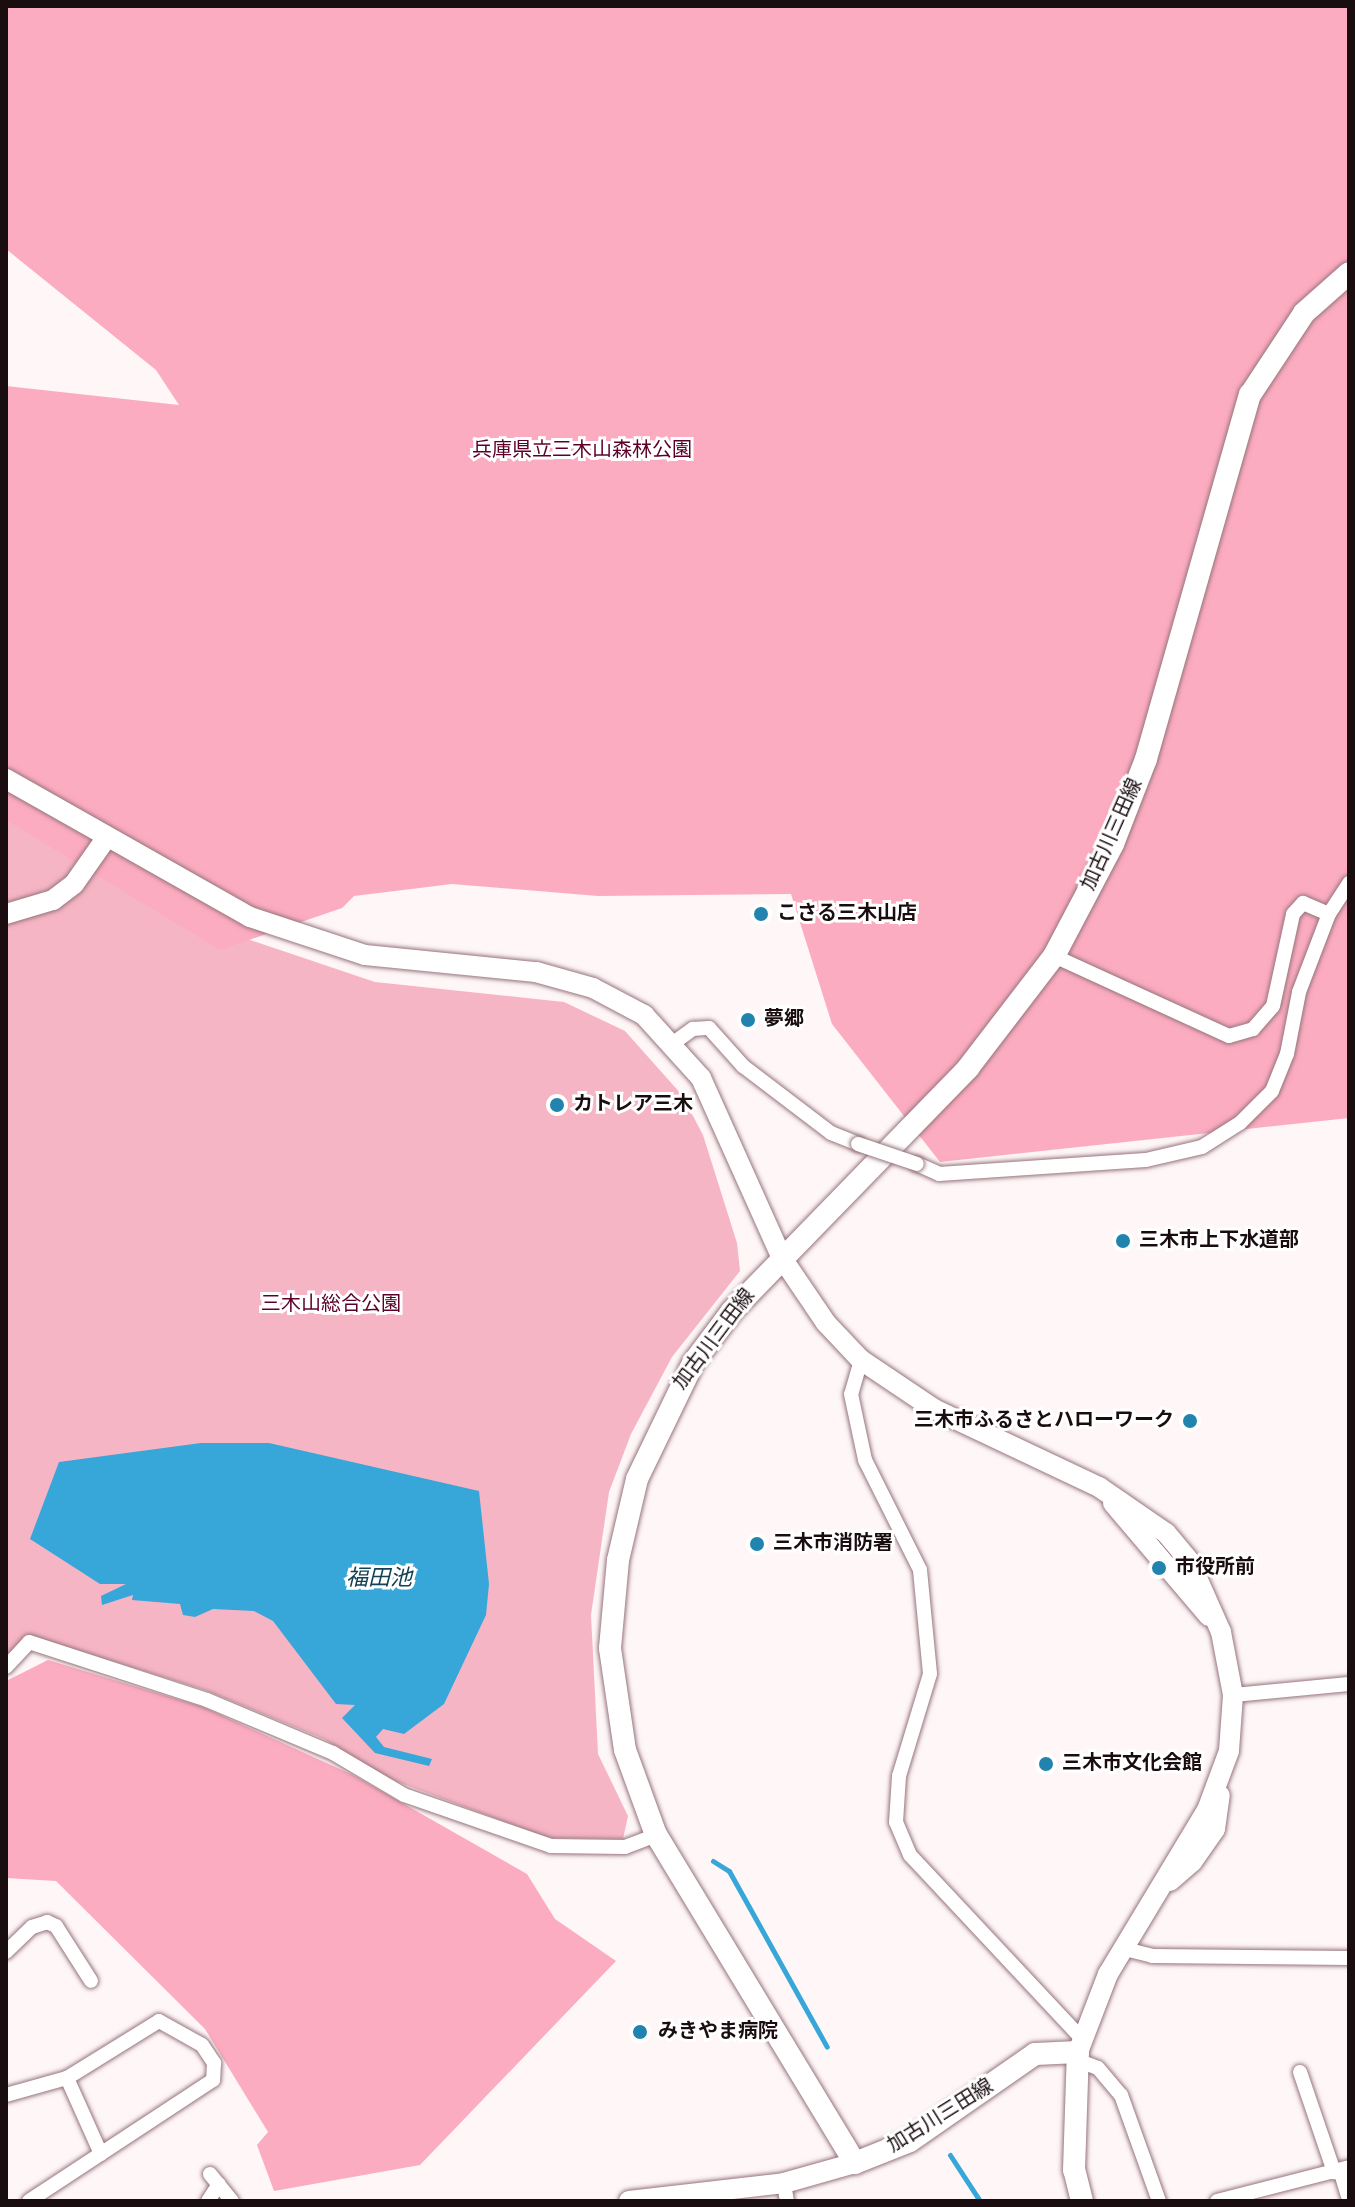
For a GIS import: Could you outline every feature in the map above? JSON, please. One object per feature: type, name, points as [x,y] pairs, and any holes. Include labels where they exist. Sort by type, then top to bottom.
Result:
[{"type":"main road","name":"加古川三田線","points":[[1079,2050],[1035,2054],[910,2141],[855,2163],[656,1835],[625,1750],[610,1648],[618,1560],[637,1479],[670,1401],[732,1311],[968,1068],[1054,956],[1113,844],[1146,759],[1250,395],[1304,313],[1349,273]]},
{"type":"main road","points":[[1079,2050],[1074,2170],[1082,2201]]},
{"type":"street","points":[[6,779],[250,917],[365,955],[536,972],[593,988],[644,1015],[701,1078],[782,1258],[826,1323],[861,1360],[934,1409],[1099,1487],[1166,1533],[1190,1562],[1221,1632],[1233,1695],[1224,1767],[1207,1810],[1121,1948],[1079,2050]]},
{"type":"street","points":[[6,914],[53,900],[74,884],[107,837]]},
{"type":"street","points":[[672,1044],[693,1029],[709,1028],[743,1066],[831,1133],[939,1174],[1146,1160],[1202,1147],[1240,1123],[1272,1091],[1287,1054],[1299,992],[1329,914],[1349,883]]},
{"type":"street","points":[[1054,956],[1229,1036],[1253,1029],[1273,1006],[1293,914],[1303,903],[1329,914]]},
{"type":"street","points":[[861,1360],[851,1394],[865,1460],[920,1570],[930,1674],[899,1776],[896,1822],[910,1855],[1121,2095],[1159,2201]]},
{"type":"street","points":[[6,1667],[29,1642],[207,1700],[333,1753],[404,1795],[551,1846],[625,1847],[656,1835]]},
{"type":"street","points":[[1233,1695],[1349,1684]]},
{"type":"street","points":[[6,1952],[32,1927],[47,1922],[56,1926],[91,1981]]},
{"type":"street","points":[[1121,1948],[1152,1956],[1349,1958]]},
{"type":"street","points":[[6,2095],[67,2078],[159,2021],[202,2045],[214,2063],[213,2080],[29,2201]]},
{"type":"street","points":[[1300,2072],[1341,2170],[1349,2199]]},
{"type":"street","points":[[67,2078],[101,2154]]},
{"type":"street","points":[[629,2201],[785,2192],[855,2163]]},
{"type":"street","points":[[1217,2201],[1341,2170]]},
{"type":"street","points":[[208,2201],[214,2179],[232,2201]]},
{"type":"green space","name":"兵庫県立三木山森林公園","points":[[6,6],[1349,6],[1349,1118],[940,1162],[832,1024],[791,894],[598,896],[452,884],[354,896],[342,908],[220,950],[6,820],[6,386],[179,405],[156,370],[6,249]]},
{"type":"green space","name":"三木山総合公園","points":[[6,800],[241,937],[375,982],[564,1002],[625,1031],[682,1095],[703,1135],[737,1243],[740,1271],[672,1357],[631,1434],[609,1492],[591,1615],[598,1754],[628,1816],[623,1839],[548,1838],[387,1778],[324,1739],[205,1690],[29,1635],[6,1656]]},
{"type":"green space","points":[[48,1660],[203,1707],[353,1775],[527,1874],[555,1919],[616,1961],[420,2165],[274,2191],[257,2145],[268,2132],[205,2029],[56,1881],[6,1878],[6,1681]]},
{"type":"water","name":"福田池","points":[[201,1443],[269,1443],[479,1491],[489,1584],[486,1615],[444,1704],[404,1734],[383,1729],[376,1737],[384,1747],[432,1759],[429,1766],[375,1753],[342,1718],[355,1705],[336,1704],[273,1621],[254,1611],[213,1609],[195,1617],[183,1615],[180,1604],[132,1600],[133,1595],[102,1605],[101,1596],[126,1584],[100,1584],[30,1539],[59,1462]]},
{"type":"waterway","points":[[713,1861],[729,1871],[827,2047]]},
{"type":"waterway","points":[[950,2155],[980,2201]]},
{"type":"place","name":"こさる三木山店","points":[[761,914]]},
{"type":"place","name":"夢郷","points":[[748,1020]]},
{"type":"place","name":"カトレア三木","points":[[557,1105]]},
{"type":"place","name":"三木市上下水道部","points":[[1123,1241]]},
{"type":"place","name":"三木市ふるさとハローワーク","points":[[1190,1421]]},
{"type":"place","name":"三木市消防署","points":[[757,1544]]},
{"type":"place","name":"市役所前","points":[[1159,1568]]},
{"type":"place","name":"三木市文化会館","points":[[1046,1764]]},
{"type":"place","name":"みきやま病院","points":[[640,2032]]}]
